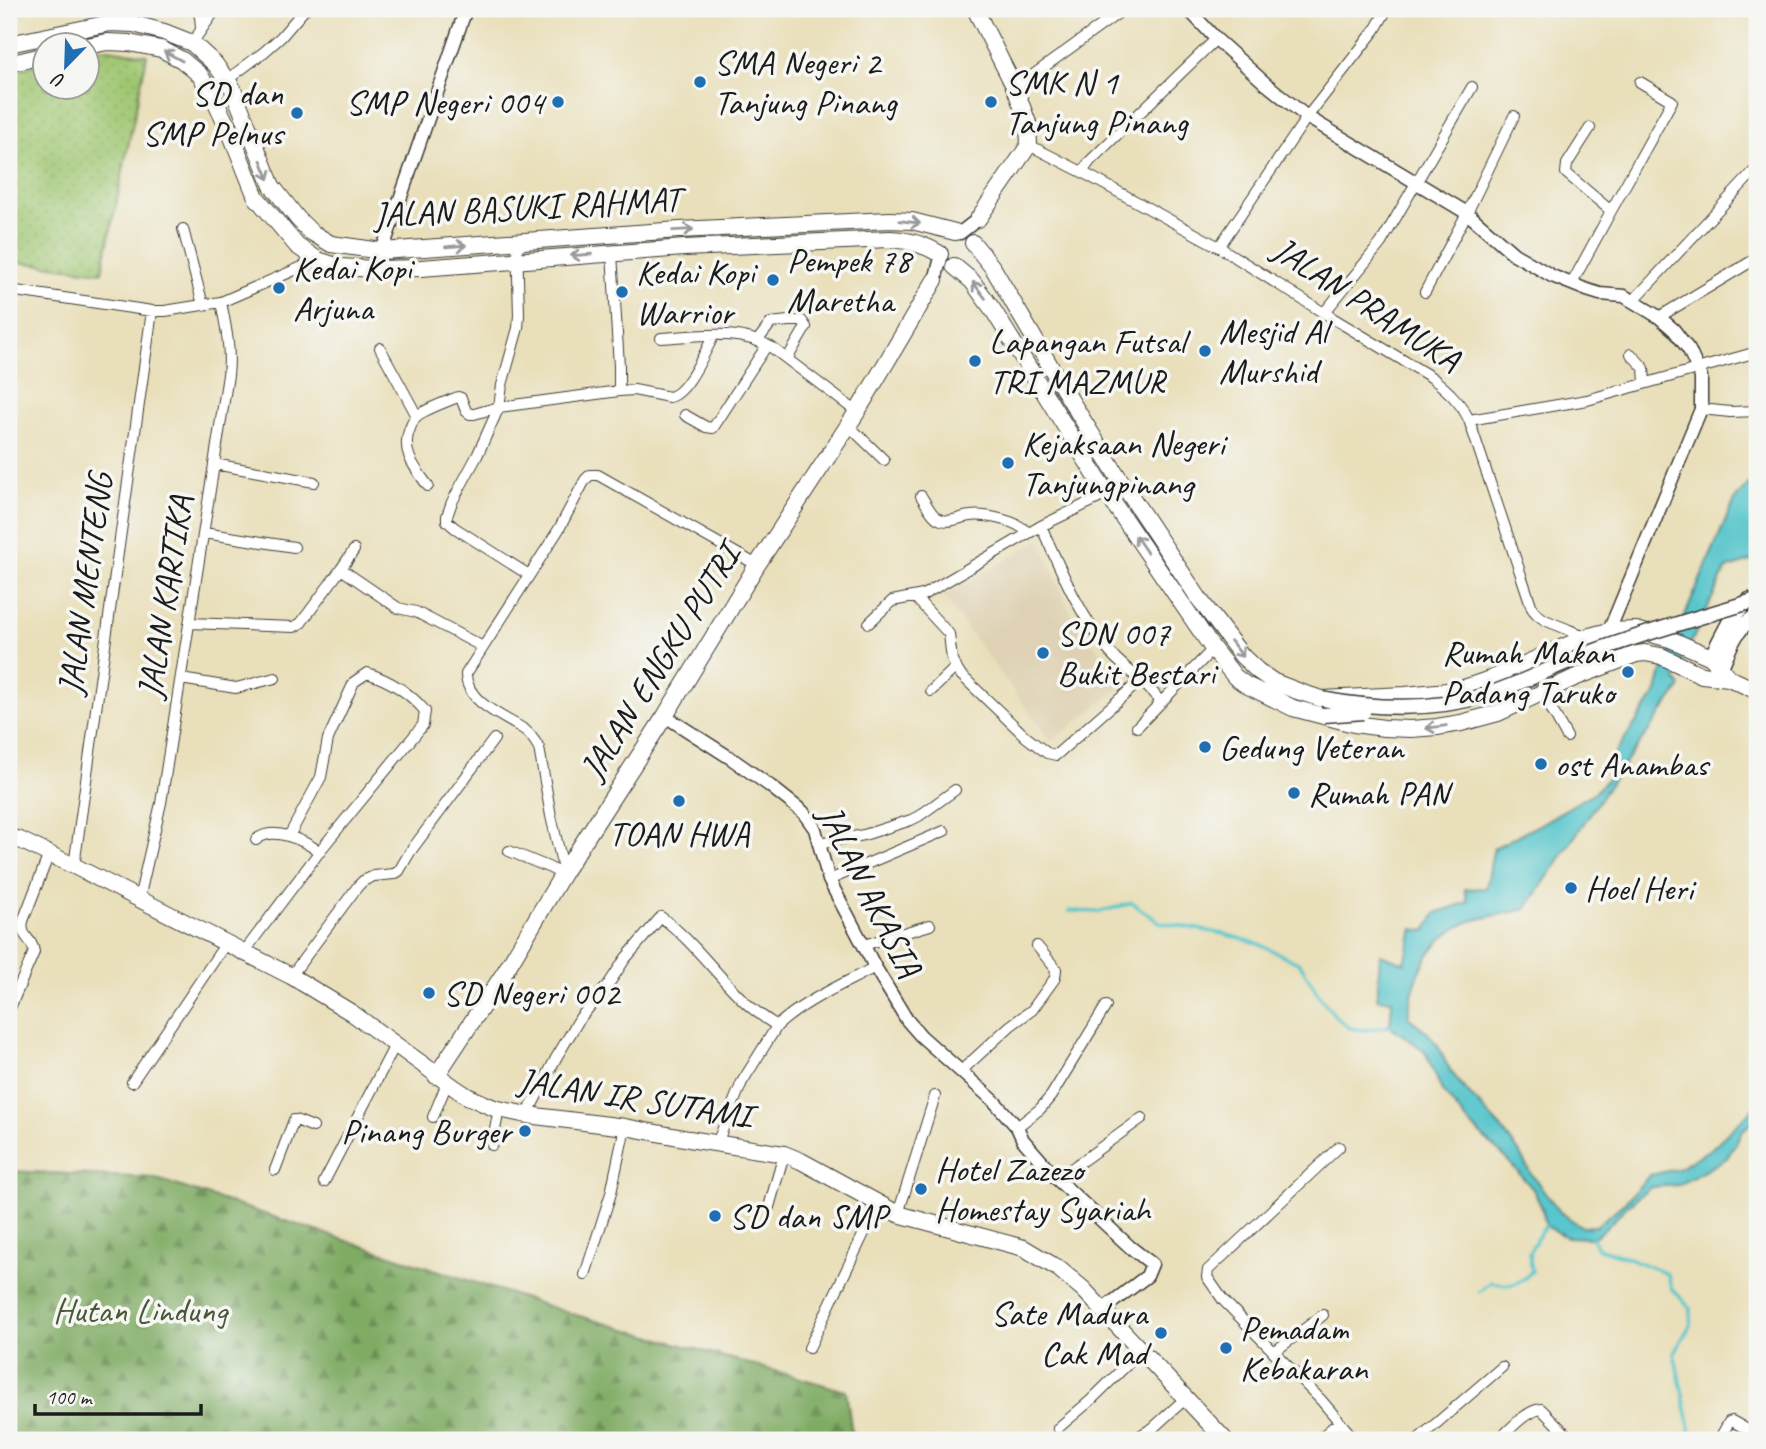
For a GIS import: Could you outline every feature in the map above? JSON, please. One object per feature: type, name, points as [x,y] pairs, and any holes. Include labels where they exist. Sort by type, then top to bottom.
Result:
[{"type":"main road","points":[[975,9],[1016,88],[1028,122],[1029,145],[978,219]]},
{"type":"main road","name":"JALAN BASUKI RAHMAT","points":[[9,44],[110,23],[134,24],[164,32],[196,35],[232,87],[272,186],[311,232],[331,244],[382,251],[679,230],[890,220],[912,221],[965,237]]},
{"type":"main road","name":"JALAN BASUKI RAHMAT","points":[[102,43],[129,43],[161,49],[182,60],[200,75],[230,132],[256,197],[297,246],[318,260],[340,267],[421,268],[684,248],[890,239],[914,242],[946,261],[972,282],[993,310],[1107,494],[1235,677],[1293,709],[1354,724],[1384,728],[1437,727],[1498,713],[1574,677],[1636,654],[1661,656],[1702,675],[1715,663]]},
{"type":"main road","points":[[9,64],[32,58]]},
{"type":"main road","points":[[230,132],[247,125]]},
{"type":"main road","points":[[965,237],[974,248],[971,259],[962,266],[946,261],[942,241],[950,234],[965,237],[993,268],[1063,388],[1200,600],[1242,656],[1274,682],[1322,699],[1353,705],[1411,706],[1442,703],[1486,695],[1603,648],[1757,597]]},
{"type":"main road","name":"JALAN ENGKU PUTRI","points":[[442,1080],[563,873],[665,716],[757,565],[853,419],[935,280]]},
{"type":"main road","points":[[1164,578],[1178,567]]},
{"type":"main road","points":[[1715,663],[1731,619],[1749,600],[1757,597]]},
{"type":"main road","points":[[1324,715],[1352,712],[1425,713],[1466,707],[1499,697],[1604,654],[1757,608]]},
{"type":"main road","points":[[1715,663],[1739,629],[1757,616]]},
{"type":"main road","points":[[1322,699],[1458,690],[1493,678],[1586,637],[1609,631],[1636,630],[1670,639],[1715,663],[1757,691]]},
{"type":"main road","name":"JALAN IR SUTAMI","points":[[9,837],[74,866],[291,976],[352,1013],[467,1096],[499,1109],[784,1154],[898,1214],[1024,1248],[1059,1269],[1083,1289],[1225,1440]]},
{"type":"street","points":[[196,9],[200,16],[196,35]]},
{"type":"street","points":[[196,35],[216,9]]},
{"type":"street","points":[[227,80],[272,45],[304,9]]},
{"type":"street","points":[[382,251],[466,9]]},
{"type":"street","points":[[1016,88],[1124,9]]},
{"type":"street","points":[[1188,9],[1216,39],[1307,117],[1467,213],[1514,254],[1552,276],[1587,290],[1634,300],[1660,317],[1689,349],[1701,377],[1701,408],[1609,631]]},
{"type":"street","points":[[1219,247],[1307,117],[1375,30],[1387,9]]},
{"type":"street","points":[[1083,172],[1090,161],[1216,39]]},
{"type":"street","points":[[1572,284],[1672,101],[1640,82]]},
{"type":"street","points":[[1324,313],[1381,243],[1472,87]]},
{"type":"street","points":[[1425,292],[1514,116]]},
{"type":"street","points":[[1590,128],[1567,164],[1566,173],[1611,211]]},
{"type":"street","name":"JALAN PRAMUKA","points":[[1029,145],[1219,247],[1431,377],[1446,389],[1465,411],[1469,420],[1532,608],[1545,621],[1586,637]]},
{"type":"street","points":[[1634,300],[1757,167]]},
{"type":"street","points":[[965,237],[978,219]]},
{"type":"street","points":[[183,229],[203,305]]},
{"type":"street","points":[[517,241],[518,328],[502,385],[499,407],[452,502],[447,521],[529,575]]},
{"type":"street","points":[[612,253],[619,391]]},
{"type":"street","points":[[1660,317],[1757,258]]},
{"type":"street","points":[[9,290],[165,311],[220,302],[318,260]]},
{"type":"street","points":[[935,280],[946,261]]},
{"type":"street","name":"JALAN KARTIKA","points":[[139,899],[161,803],[229,362],[228,333],[220,302]]},
{"type":"street","name":"JALAN MENTENG","points":[[74,866],[152,311]]},
{"type":"street","points":[[685,415],[713,428],[771,323],[802,321],[806,327],[787,359]]},
{"type":"street","points":[[428,486],[411,461],[406,446],[411,426],[417,416],[458,397],[470,414],[499,407],[619,391],[634,390],[675,396],[688,382],[714,335]]},
{"type":"street","points":[[661,338],[740,335],[762,343],[787,359],[853,419],[884,460]]},
{"type":"street","points":[[380,348],[417,416]]},
{"type":"street","points":[[1469,420],[1587,400],[1757,352]]},
{"type":"street","points":[[1631,354],[1644,368],[1645,383]]},
{"type":"street","points":[[1701,408],[1730,412],[1757,411]]},
{"type":"street","points":[[214,464],[314,482]]},
{"type":"street","points":[[563,873],[539,748],[527,731],[489,709],[473,693],[466,674],[559,528],[584,480],[590,475],[598,475],[757,565]]},
{"type":"street","points":[[869,624],[892,601],[923,595],[1028,533],[1107,494]]},
{"type":"street","points":[[921,496],[931,512],[941,521],[970,516],[986,517],[1017,524],[1028,533]]},
{"type":"street","points":[[1041,526],[1089,625],[1108,651],[1155,694],[1160,702]]},
{"type":"street","points":[[204,533],[294,547]]},
{"type":"street","points":[[190,623],[294,627],[300,623],[354,550]]},
{"type":"street","points":[[341,569],[398,608],[416,612],[483,647]]},
{"type":"street","points":[[915,597],[949,635],[952,660],[959,673],[1026,737],[1051,755],[1055,755],[1140,681]]},
{"type":"street","points":[[1137,726],[1213,649]]},
{"type":"street","points":[[931,691],[956,667]]},
{"type":"street","points":[[244,952],[422,725],[425,711],[416,699],[383,678],[367,673],[354,682],[328,739],[321,777],[289,836]]},
{"type":"street","points":[[181,679],[236,688],[275,678]]},
{"type":"street","points":[[1542,692],[1567,737]]},
{"type":"street","name":"JALAN AKASIA","points":[[665,716],[732,759],[788,800],[810,821],[815,829],[829,880],[875,967],[907,1020],[986,1093],[1017,1127],[1023,1140],[1057,1179],[1152,1264],[1147,1276],[1102,1310]]},
{"type":"street","points":[[291,976],[363,881],[374,876],[399,872],[410,852],[494,739]]},
{"type":"street","points":[[819,843],[864,835],[911,820],[955,790]]},
{"type":"street","points":[[829,880],[944,831]]},
{"type":"street","points":[[256,840],[265,835],[289,836],[303,840],[320,852]]},
{"type":"street","points":[[509,851],[563,873]]},
{"type":"street","points":[[9,1010],[34,952],[33,946],[24,936],[23,920],[49,854]]},
{"type":"street","points":[[527,1115],[580,1018],[660,917],[691,943],[743,1000],[777,1026]]},
{"type":"street","points":[[864,946],[930,925]]},
{"type":"street","points":[[132,1082],[226,943]]},
{"type":"street","points":[[961,1071],[1010,1026],[1029,1013],[1055,978],[1056,969],[1037,946]]},
{"type":"street","points":[[716,1143],[742,1082],[777,1026],[816,998],[875,967]]},
{"type":"street","points":[[1017,1127],[1040,1109],[1051,1096],[1106,1006]]},
{"type":"street","points":[[324,1182],[395,1045]]},
{"type":"street","points":[[433,1117],[442,1080]]},
{"type":"street","points":[[898,1214],[935,1096]]},
{"type":"street","points":[[492,1145],[499,1109]]},
{"type":"street","points":[[1057,1179],[1142,1118]]},
{"type":"street","points":[[275,1170],[293,1120],[313,1127]]},
{"type":"street","points":[[585,1275],[611,1193],[625,1127]]},
{"type":"street","points":[[1339,1147],[1208,1270],[1207,1277],[1223,1300],[1321,1400],[1355,1440]]},
{"type":"street","points":[[769,1207],[784,1154]]},
{"type":"street","points":[[809,1348],[878,1204]]},
{"type":"street","points":[[1274,1352],[1323,1315]]},
{"type":"street","points":[[1058,1428],[1141,1351]]},
{"type":"street","points":[[1418,1440],[1502,1367]]},
{"type":"street","points":[[1134,1439],[1153,1428],[1186,1398]]},
{"type":"street","points":[[1498,1440],[1538,1409],[1567,1435]]},
{"type":"street","points":[[1719,1440],[1732,1421],[1757,1434]]},
{"type":"street","points":[[1318,1440],[1339,1422]]},
{"type":"shaded area","name":"SDN 007 Bukit Bestari","points":[[1040,540],[1075,624],[1127,682],[1051,742],[943,596]]},
{"type":"green space","points":[[102,48],[147,55],[102,272],[9,261],[9,72],[32,66],[32,102],[102,102]]},
{"type":"green space","name":"Hutan Lindung","points":[[9,1171],[154,1178],[572,1314],[846,1391],[853,1440],[9,1440]]},
{"type":"water","points":[[1757,475],[1757,559],[1726,569],[1677,672],[1676,680],[1681,686],[1608,787],[1526,909],[1466,923],[1453,930],[1432,950],[1419,975],[1410,1002],[1408,1017],[1426,1031],[1438,1046],[1460,1084],[1501,1128],[1560,1212],[1582,1227],[1596,1226],[1623,1204],[1650,1175],[1678,1169],[1712,1148],[1757,1105],[1757,1117],[1743,1130],[1727,1158],[1679,1185],[1651,1187],[1592,1238],[1566,1237],[1546,1226],[1542,1208],[1533,1189],[1442,1091],[1425,1051],[1390,1026],[1392,1000],[1377,999],[1380,954],[1405,963],[1413,929],[1426,931],[1436,913],[1468,902],[1465,889],[1486,888],[1494,848],[1595,792],[1614,772],[1608,763],[1657,692],[1663,667],[1727,517],[1736,498]]},
{"type":"waterway","points":[[1069,911],[1099,912],[1132,903],[1159,922],[1257,943],[1300,964],[1321,998],[1349,1028],[1364,1030],[1390,1026]]},
{"type":"waterway","points":[[1479,1292],[1491,1282],[1514,1284],[1527,1276],[1532,1271],[1529,1253],[1546,1226]]},
{"type":"waterway","points":[[1592,1238],[1597,1248],[1667,1274],[1672,1289],[1691,1308],[1691,1324],[1674,1353],[1691,1433],[1686,1440]]},
{"type":"place","name":"SMA Negeri 2 Tanjung Pinang","points":[[700,82]]},
{"type":"place","name":"SMP Negeri 004","points":[[558,102]]},
{"type":"place","name":"SMK N 1 Tanjung Pinang","points":[[991,102]]},
{"type":"place","name":"SD dan SMP Pelnus","points":[[297,113]]},
{"type":"place","name":"Pempek 78 Maretha","points":[[773,280]]},
{"type":"place","name":"Kedai Kopi Arjuna","points":[[279,288]]},
{"type":"place","name":"Kedai Kopi Warrior","points":[[622,292]]},
{"type":"place","name":"Mesjid Al Murshid","points":[[1205,351]]},
{"type":"place","name":"Lapangan Futsal TRI MAZMUR","points":[[975,361]]},
{"type":"place","name":"Kejaksaan Negeri Tanjungpinang","points":[[1008,463]]},
{"type":"place","name":"SDN 007 Bukit Bestari","points":[[1043,653]]},
{"type":"place","name":"Rumah Makan Padang Taruko","points":[[1628,672]]},
{"type":"place","name":"Gedung Veteran","points":[[1205,747]]},
{"type":"place","name":"ost Anambas","points":[[1541,764]]},
{"type":"place","name":"Rumah PAN","points":[[1294,793]]},
{"type":"place","name":"TOAN HWA","points":[[679,801]]},
{"type":"place","name":"Hoel Heri","points":[[1571,888]]},
{"type":"place","name":"SD Negeri 002","points":[[429,993]]},
{"type":"place","name":"Pinang Burger","points":[[525,1131]]},
{"type":"place","name":"Hotel Zazezo Homestay Syariah","points":[[921,1189]]},
{"type":"place","name":"SD dan SMP","points":[[715,1216]]},
{"type":"place","name":"Sate Madura Cak Mad","points":[[1161,1333]]},
{"type":"place","name":"Pemadam Kebakaran","points":[[1226,1348]]}]
